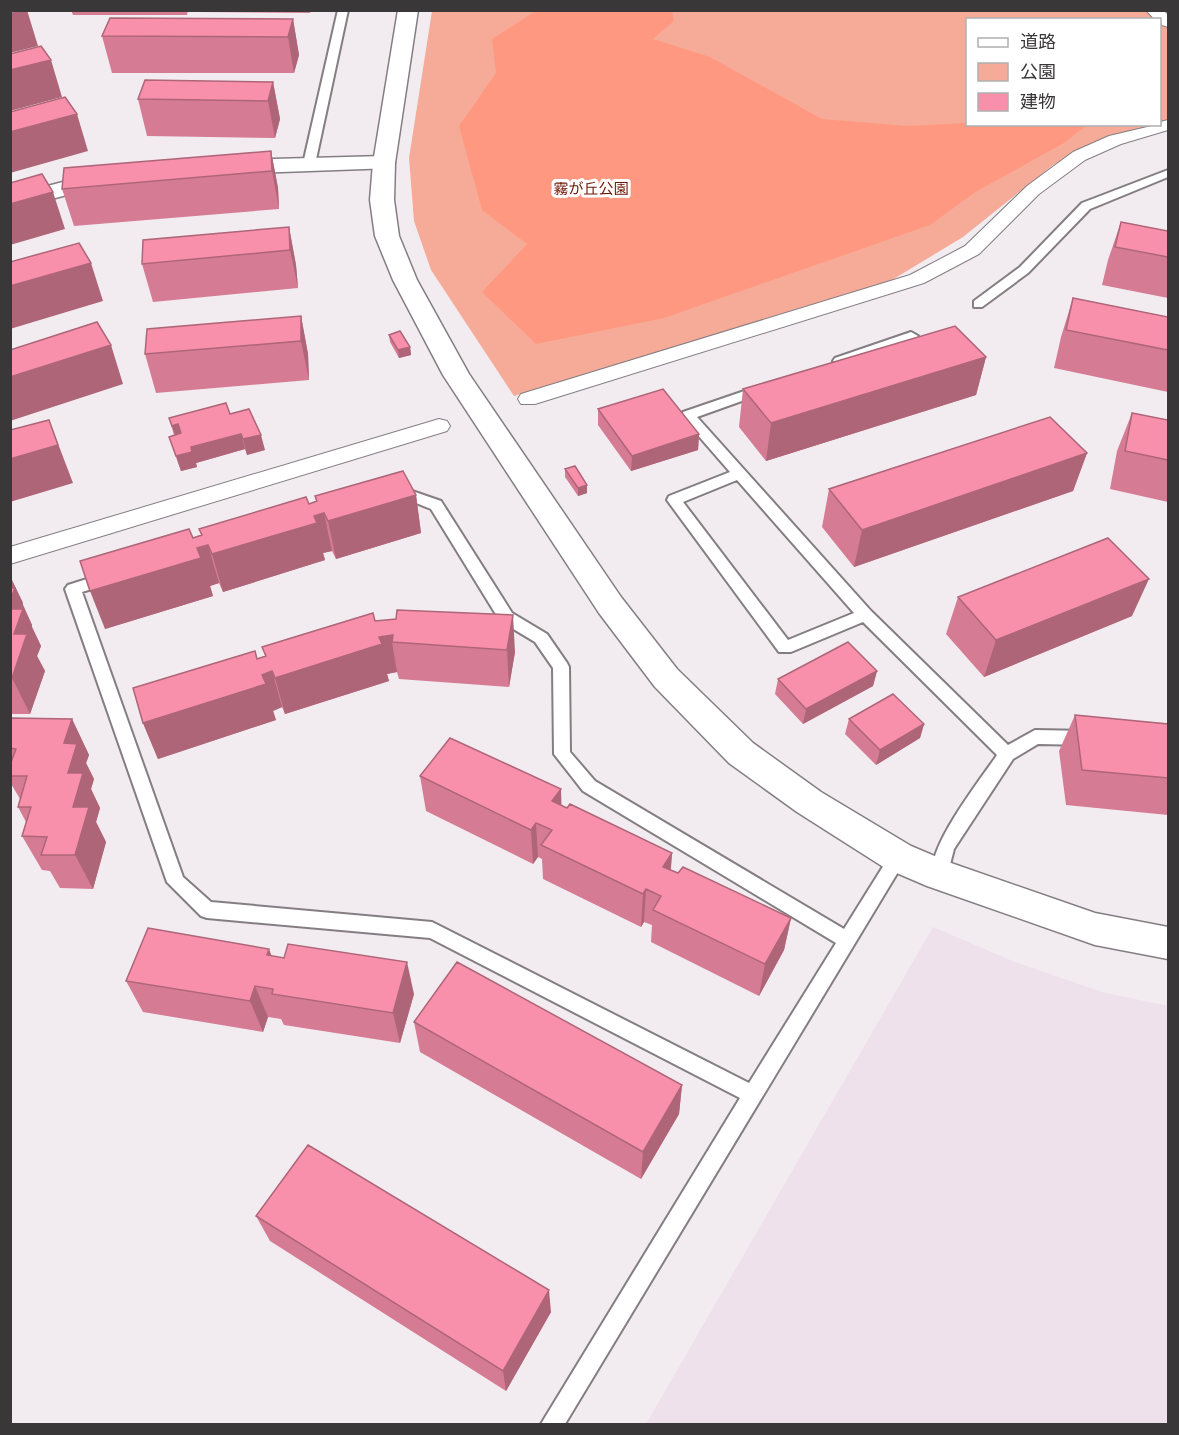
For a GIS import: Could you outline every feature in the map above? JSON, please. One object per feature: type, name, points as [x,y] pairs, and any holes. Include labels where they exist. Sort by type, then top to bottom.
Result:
[{"type":"street","points":[[408,10],[384,163],[382,200],[387,236],[405,280],[456,375],[610,605],[666,678],[741,753],[809,802],[897,857],[1095,929],[1168,943]]},
{"type":"street","points":[[1153,10],[1168,22]]},
{"type":"street","points":[[528,399],[917,279],[972,250],[1034,190],[1079,156],[1115,140],[1168,125]]},
{"type":"street","points":[[204,168],[384,163]]},
{"type":"street","points":[[10,203],[122,173]]},
{"type":"street","points":[[10,556],[439,426]]},
{"type":"lane","points":[[309,164],[343,10]]},
{"type":"lane","points":[[978,304],[1024,270],[1086,206],[1168,173]]},
{"type":"lane","points":[[822,368],[911,336]]},
{"type":"lane","points":[[777,383],[688,415],[738,474],[866,615],[1007,754]]},
{"type":"lane","points":[[738,474],[674,500],[785,648],[866,615]]},
{"type":"lane","points":[[377,494],[412,496],[436,505],[506,617],[541,638],[561,667],[562,754],[589,786],[847,940]]},
{"type":"lane","points":[[129,571],[73,589],[176,882],[207,910],[432,930],[753,1095]]},
{"type":"lane","points":[[940,874],[946,848],[1007,754],[1035,737],[1102,739]]},
{"type":"lane","points":[[552,1425],[897,857]]},
{"type":"shaded area","points":[[933,927],[1015,962],[1102,992],[1168,1006],[1168,1424],[646,1424]]},
{"type":"green space","points":[[537,10],[672,11],[674,21],[653,39],[710,57],[822,119],[908,126],[966,123],[966,126],[1086,126],[1064,143],[977,191],[930,225],[664,318],[536,344],[482,292],[527,244],[482,210],[459,126],[496,73],[492,39]]},
{"type":"green space","name":"霧が丘公園","points":[[1144,10],[1155,18],[966,18],[966,126],[1158,126],[1105,137],[1053,165],[963,237],[882,286],[514,396],[431,270],[414,221],[409,158],[432,11]]},
{"type":"green space","name":"霧が丘公園","points":[[1161,23],[1168,28],[1168,124],[1161,125]]},
{"type":"building","points":[[10,10],[23,10],[10,14]]},
{"type":"building","points":[[110,18],[293,19],[288,37],[102,36]]},
{"type":"building","points":[[41,46],[51,60],[10,70],[10,54]]},
{"type":"building","points":[[145,80],[273,82],[268,101],[138,99]]},
{"type":"building","points":[[65,97],[77,114],[10,132],[10,112]]},
{"type":"building","points":[[271,151],[272,171],[62,189],[64,168]]},
{"type":"building","points":[[42,174],[53,192],[10,204],[10,183]]},
{"type":"building","points":[[1121,222],[1168,231],[1168,257],[1115,247]]},
{"type":"building","points":[[289,227],[290,250],[142,264],[143,240]]},
{"type":"building","points":[[79,243],[91,263],[10,286],[10,262]]},
{"type":"building","points":[[1073,298],[1168,317],[1168,350],[1066,330]]},
{"type":"building","points":[[301,316],[301,341],[145,354],[147,329]]},
{"type":"building","points":[[97,322],[111,345],[10,377],[10,350]]},
{"type":"building","points":[[955,326],[986,357],[771,423],[743,389]]},
{"type":"building","points":[[400,331],[410,347],[398,350],[389,335]]},
{"type":"building","points":[[663,389],[699,434],[632,456],[598,409]]},
{"type":"building","points":[[226,403],[230,414],[249,409],[261,435],[243,439],[241,434],[191,447],[192,452],[176,456],[169,437],[181,433],[178,424],[172,426],[169,418]]},
{"type":"building","points":[[1132,413],[1168,420],[1168,460],[1125,451]]},
{"type":"building","points":[[1050,417],[1087,453],[862,530],[829,489]]},
{"type":"building","points":[[49,420],[58,445],[10,459],[10,430]]},
{"type":"building","points":[[575,466],[587,485],[578,488],[565,469]]},
{"type":"building","points":[[403,471],[416,495],[328,521],[324,513],[314,516],[317,523],[212,554],[208,545],[197,548],[201,558],[90,591],[80,561],[189,529],[193,538],[202,535],[199,529],[306,497],[309,504],[317,501],[315,496]]},
{"type":"building","points":[[1108,538],[1149,579],[996,640],[958,597]]},
{"type":"building","points":[[10,588],[15,588],[10,600]]},
{"type":"building","points":[[10,609],[23,609],[14,634],[27,634],[12,678],[10,678]]},
{"type":"building","points":[[397,610],[513,615],[507,650],[392,642],[393,635],[379,637],[382,644],[275,678],[272,671],[262,675],[266,684],[143,723],[133,688],[255,651],[257,659],[266,656],[262,647],[373,613],[375,621],[396,619]]},
{"type":"building","points":[[848,642],[877,671],[806,709],[778,679]]},
{"type":"building","points":[[893,694],[924,724],[880,750],[849,719]]},
{"type":"building","points":[[1075,715],[1168,724],[1168,778],[1082,770]]},
{"type":"building","points":[[10,718],[72,719],[64,743],[77,744],[68,773],[83,773],[73,807],[89,807],[75,855],[41,855],[47,837],[22,836],[31,807],[18,807],[27,776],[10,776],[10,765],[16,749],[10,748]]},
{"type":"building","points":[[450,738],[561,789],[552,801],[567,808],[570,804],[672,853],[663,867],[678,873],[683,867],[791,918],[765,964],[653,910],[661,896],[646,889],[643,894],[541,845],[552,830],[536,823],[531,830],[420,776]]},
{"type":"building","points":[[148,928],[269,949],[267,955],[284,958],[288,944],[407,962],[393,1013],[272,994],[273,989],[255,986],[250,1001],[126,981]]},
{"type":"building","points":[[457,962],[682,1085],[643,1152],[414,1022]]},
{"type":"building","points":[[308,1145],[549,1290],[503,1371],[256,1216]]}]
